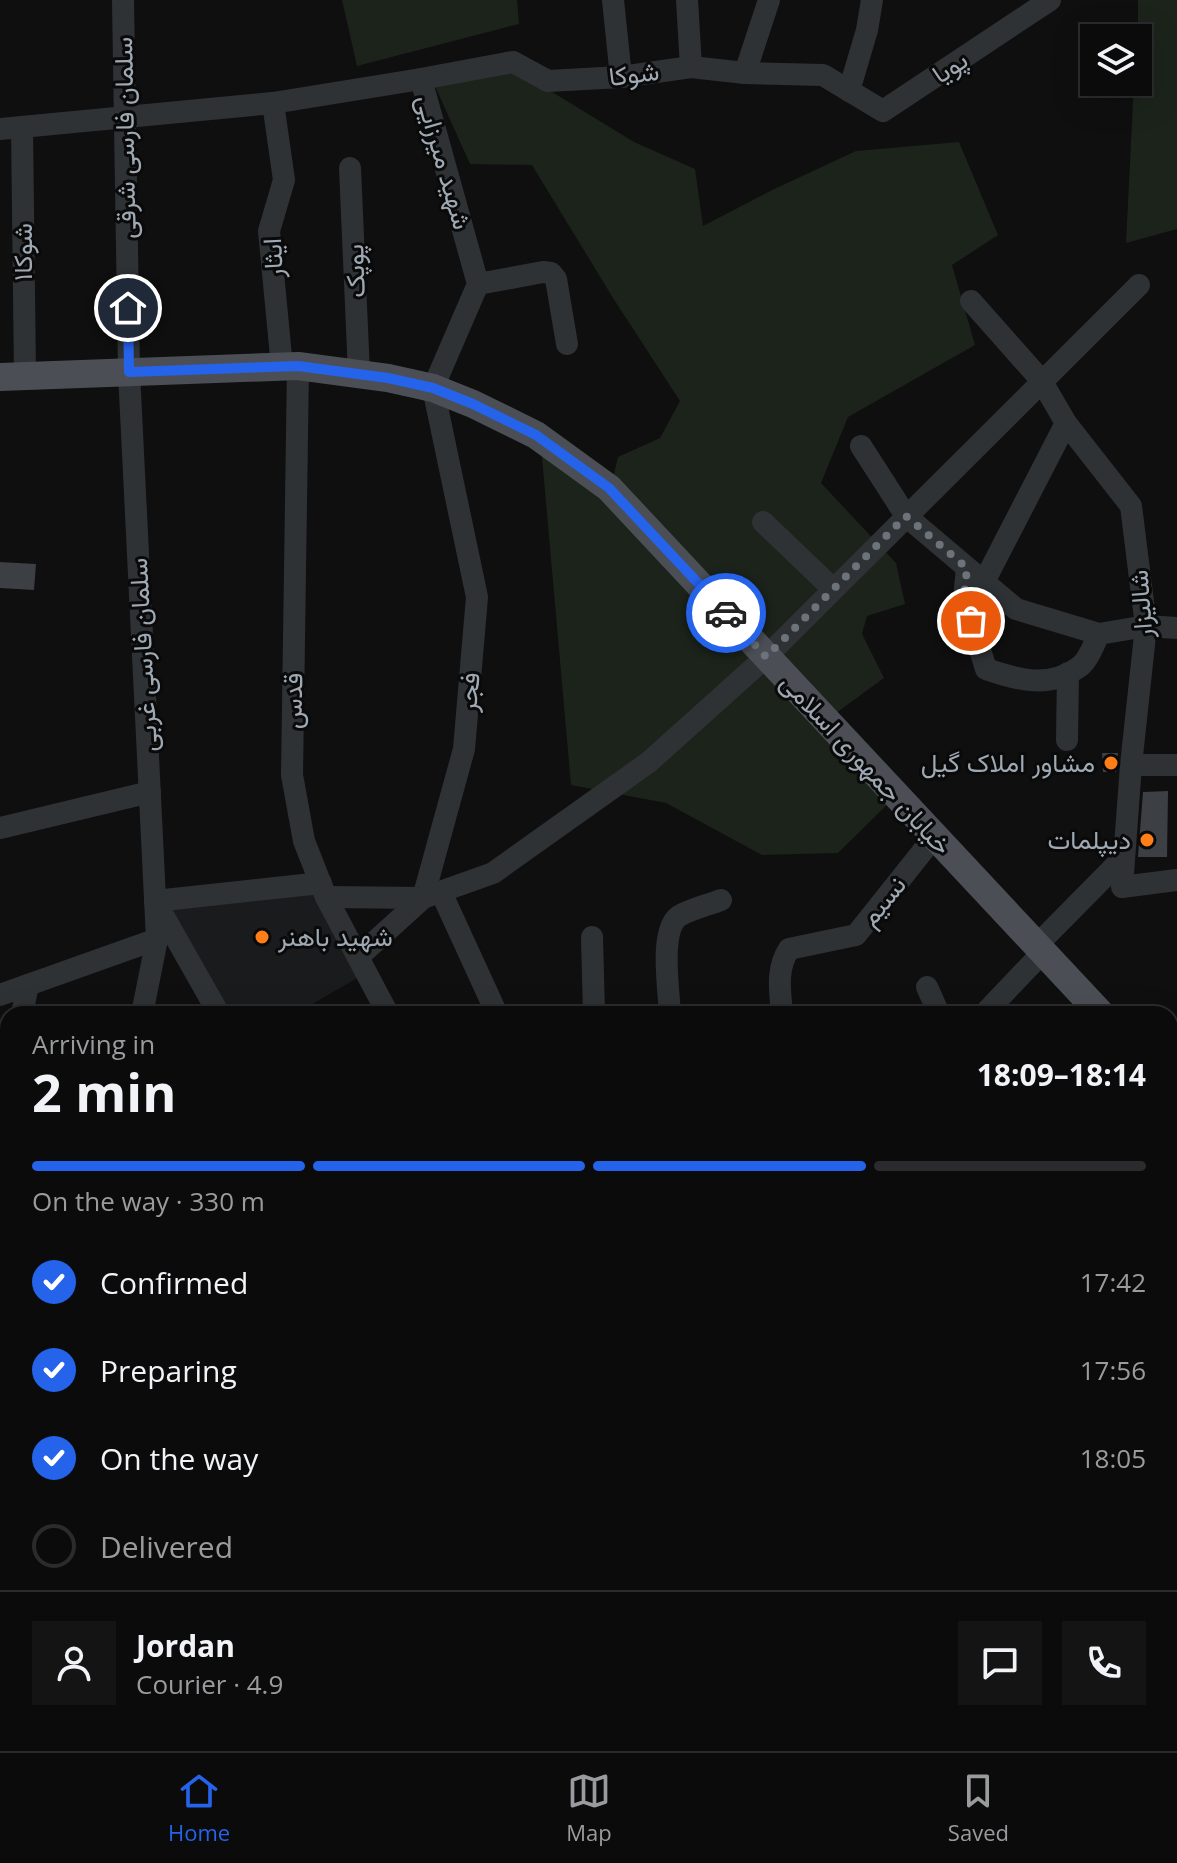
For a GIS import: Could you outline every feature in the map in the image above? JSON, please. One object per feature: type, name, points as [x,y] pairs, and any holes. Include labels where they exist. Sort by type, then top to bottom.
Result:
[{"type":"main road","name":"خیابان جمهوری اسلامی","points":[[12,377],[290,367],[359,374],[433,388],[536,435],[609,488],[1093,1006]]},
{"type":"street","name":"سلمان فارسی شرقی","points":[[123,0],[129,372]]},
{"type":"street","points":[[613,0],[621,77]]},
{"type":"street","points":[[687,0],[691,67]]},
{"type":"street","points":[[745,73],[769,0]]},
{"type":"street","points":[[849,91],[867,30],[872,0]]},
{"type":"street","name":"پویا","points":[[849,91],[883,111],[1050,0]]},
{"type":"street","name":"شوکا","points":[[421,79],[513,62],[548,81],[621,77],[691,67],[745,73],[823,75],[849,91]]},
{"type":"street","name":"شهید میرزایی","points":[[125,118],[273,103],[421,79],[478,284]]},
{"type":"street","name":"ایثار","points":[[273,103],[284,180],[269,231],[290,367]]},
{"type":"street","points":[[11,128],[125,118]]},
{"type":"street","name":"شوکا۱","points":[[11,128],[12,377]]},
{"type":"street","name":"پوپک","points":[[350,168],[359,374]]},
{"type":"street","points":[[433,388],[478,284],[551,273],[556,279],[567,344]]},
{"type":"street","points":[[358,957],[432,895],[493,873],[649,762],[766,657],[1139,285]]},
{"type":"street","name":"شالیزار","points":[[971,301],[1041,380],[1066,423],[1131,506],[1146,626],[1122,887],[1177,880]]},
{"type":"street","name":"قدس","points":[[290,367],[292,775],[304,841],[324,890],[384,1006]]},
{"type":"street","name":"سلمان فارسی غربی","points":[[129,372],[157,939],[144,1006]]},
{"type":"street","name":"فجر","points":[[432,895],[464,749],[477,597],[433,388]]},
{"type":"street","points":[[1066,423],[964,598],[986,669],[1019,680],[1046,682],[1081,666],[1099,634]]},
{"type":"street","points":[[861,446],[906,516],[1016,609],[1099,634],[1146,626],[1177,628]]},
{"type":"street","points":[[763,522],[833,589]]},
{"type":"street","points":[[1067,740],[1068,673]]},
{"type":"street","points":[[1131,765],[1177,765]]},
{"type":"street","points":[[0,828],[150,792]]},
{"type":"street","name":"نسیم","points":[[781,1006],[779,975],[782,960],[789,949],[856,935],[934,837]]},
{"type":"street","points":[[991,1006],[1124,857]]},
{"type":"street","points":[[214,1006],[155,901],[324,890],[432,895]]},
{"type":"street","points":[[432,895],[493,1006]]},
{"type":"street","points":[[670,1006],[667,940],[671,926],[680,916],[721,900]]},
{"type":"street","points":[[592,937],[594,1006]]},
{"type":"street","points":[[0,995],[157,939]]},
{"type":"street","points":[[24,1006],[28,985]]},
{"type":"street","points":[[927,987],[935,1006]]},
{"type":"shaded area","points":[[342,0],[517,0],[519,24],[357,66]]},
{"type":"shaded area","points":[[1138,0],[1177,0],[1177,229],[1126,243],[1133,96],[1152,96],[1152,24],[1138,24]]},
{"type":"shaded area","points":[[508,65],[634,142],[695,169],[703,226],[856,151],[959,142],[998,235],[952,265],[975,345],[848,417],[821,483],[896,563],[905,604],[867,616],[862,634],[884,678],[832,716],[612,482],[618,457],[660,438],[680,401],[532,165],[470,164],[435,86]]},
{"type":"shaded area","points":[[536,438],[608,489],[896,796],[838,853],[762,855],[666,803],[571,785],[542,457]]},
{"type":"shaded area","name":"شهید باهنر","points":[[321,883],[366,973],[309,1006],[215,1006],[156,901]]},
{"type":"building","points":[[0,562],[36,564],[34,590],[0,588]]},
{"type":"building","name":"مشاور املاک گیل","points":[[1102,753],[1118,753],[1116,772],[1103,772]]},
{"type":"building","points":[[1168,791],[1167,857],[1138,857],[1143,792]]},
{"type":"way so far","points":[[726,613],[766,657],[906,516],[967,568],[964,598],[971,621]]},
{"type":"place","name":"مشاور املاک گیل","points":[[1111,763]]},
{"type":"place","name":"دیپلمات","points":[[1147,840]]},
{"type":"place","name":"شهید باهنر","points":[[262,937]]},
{"type":"route","points":[[128,308],[129,372],[298,366],[388,378],[433,388],[536,435],[609,488],[726,613]]}]
